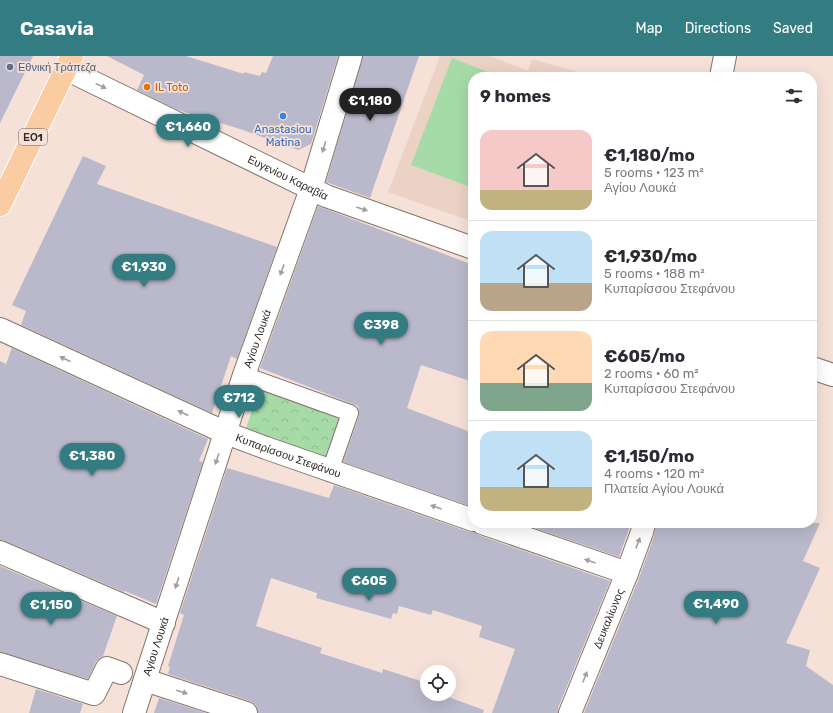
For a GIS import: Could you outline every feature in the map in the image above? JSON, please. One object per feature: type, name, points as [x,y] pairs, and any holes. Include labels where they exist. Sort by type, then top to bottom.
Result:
[{"type":"main road","name":"ΕΟ1","points":[[0,205],[69,63]]},
{"type":"street","name":"Αγίου Λουκά","points":[[134,713],[244,375],[311,189],[351,56]]},
{"type":"street","points":[[722,72],[725,56]]},
{"type":"street","name":"Ευγενίου Καραβία","points":[[69,63],[326,196],[468,246]]},
{"type":"street","name":"Κυπαρίσσου Στεφάνου","points":[[0,329],[226,433],[330,471],[468,518]]},
{"type":"street","points":[[817,370],[833,375]]},
{"type":"street","points":[[496,528],[627,573]]},
{"type":"street","name":"Δευκαλίωνος","points":[[570,713],[627,573],[643,528]]},
{"type":"street","points":[[0,552],[164,623]]},
{"type":"street","points":[[0,664],[94,694],[107,668],[120,673]]},
{"type":"street","points":[[145,680],[246,713]]},
{"type":"lane","points":[[244,375],[350,413],[330,471]]},
{"type":"shaded area","points":[[440,56],[490,56],[528,71],[532,59],[578,72],[468,72],[468,220],[388,192]]},
{"type":"green space","points":[[452,58],[488,72],[468,72],[468,186],[411,165]]},
{"type":"green space","points":[[262,384],[343,413],[326,464],[243,436]]},
{"type":"building","points":[[0,56],[33,56],[0,123]]},
{"type":"building","points":[[107,56],[186,56],[244,74],[244,72],[260,76],[262,72],[266,73],[273,56],[338,56],[311,144],[298,150],[243,130],[175,109],[137,90],[144,75]]},
{"type":"building","points":[[363,56],[419,56],[370,198],[326,182]]},
{"type":"building","points":[[83,156],[106,166],[97,184],[277,247],[237,359],[231,356],[212,413],[21,325],[26,311],[12,305]]},
{"type":"building","points":[[318,206],[468,263],[468,380],[421,365],[407,408],[468,431],[468,505],[343,462],[359,416],[358,406],[260,368]]},
{"type":"building","points":[[12,348],[208,439],[199,461],[203,462],[156,604],[0,540],[0,361],[6,364]]},
{"type":"building","points":[[227,468],[329,498],[334,485],[469,532],[474,532],[478,535],[610,581],[558,708],[558,713],[492,713],[515,649],[479,637],[482,626],[433,610],[431,615],[399,606],[397,614],[393,613],[391,619],[316,598],[317,593],[271,578],[256,626],[322,648],[320,653],[382,673],[383,669],[420,681],[420,701],[456,700],[484,710],[483,713],[258,713],[256,705],[250,701],[168,674],[170,667],[168,666],[184,615],[180,613]]},
{"type":"building","points":[[817,523],[820,523],[803,561],[820,568],[786,643],[810,650],[806,666],[833,685],[833,713],[584,713],[639,578],[654,536],[655,528],[817,528]]},
{"type":"building","points":[[535,528],[629,528],[619,557]]},
{"type":"building","points":[[0,566],[117,616],[103,656],[96,662],[88,679],[0,652]]},
{"type":"building","points":[[36,689],[83,704],[80,713],[29,713]]},
{"type":"building","points":[[159,698],[206,713],[154,713]]},
{"type":"place","name":"Εθνική Τράπεζα","points":[[10,67]]},
{"type":"place","name":"IL Toto","points":[[147,87]]},
{"type":"place","name":"Anastasiou Matina","points":[[283,116]]}]
